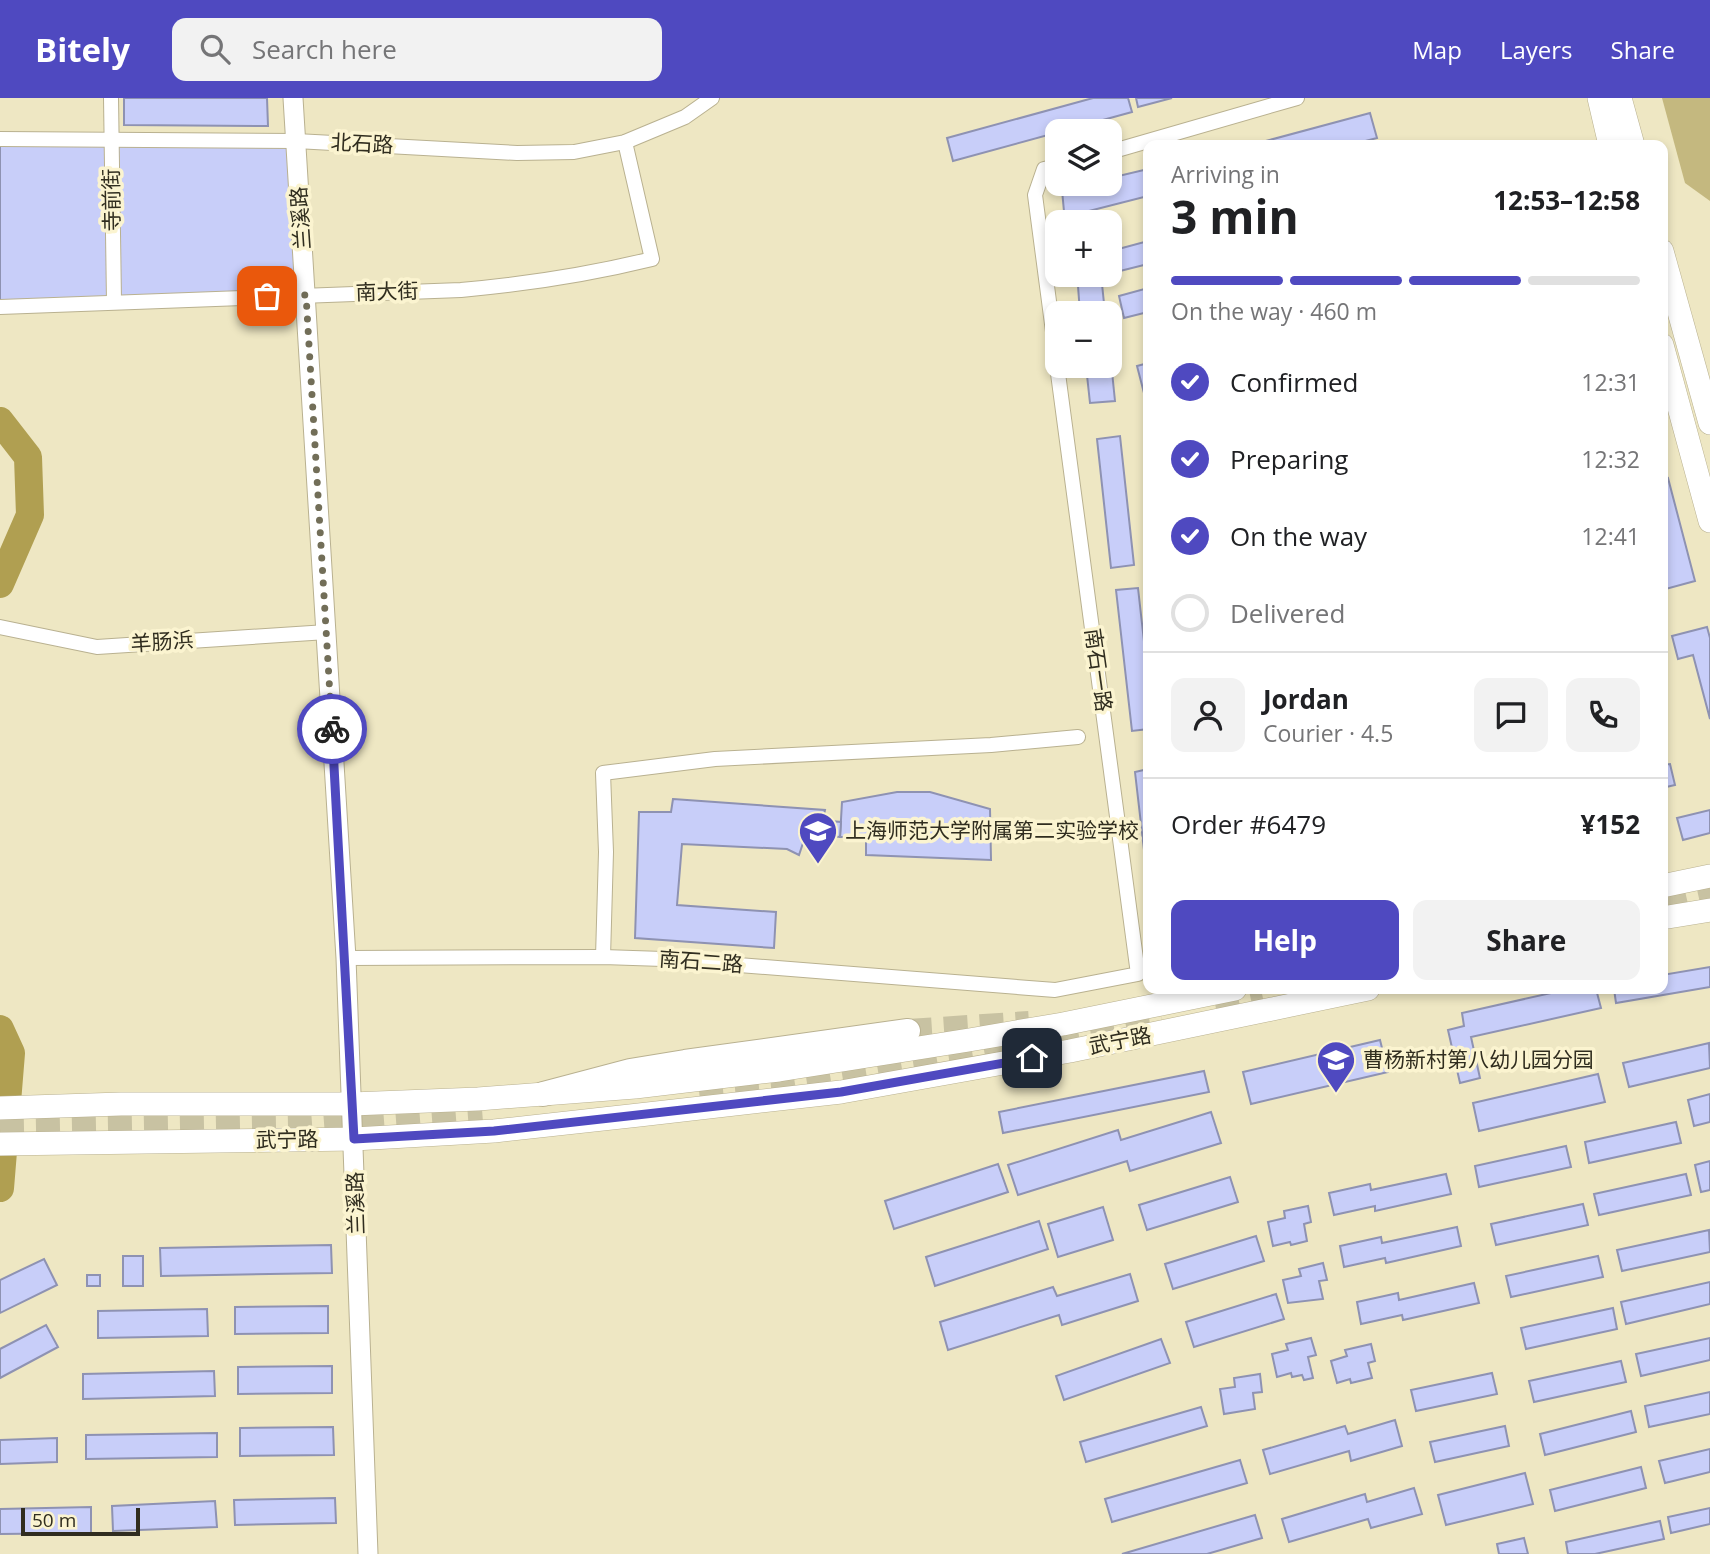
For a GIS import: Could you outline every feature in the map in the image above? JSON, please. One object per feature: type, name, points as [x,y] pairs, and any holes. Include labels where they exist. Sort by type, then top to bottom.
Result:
[{"type":"highway","points":[[543,1094],[630,1071],[908,1031]]},
{"type":"main road","points":[[1599,98],[1610,140]]},
{"type":"main road","points":[[1620,98],[1632,140]]},
{"type":"main road","points":[[1668,272],[1710,423]]},
{"type":"main road","points":[[1668,367],[1710,521]]},
{"type":"main road","points":[[1668,885],[1710,876]]},
{"type":"main road","points":[[1668,917],[1710,910]]},
{"type":"main road","name":"武宁路","points":[[0,1108],[121,1104],[352,1104],[635,1087],[779,1070],[1063,1024],[1210,994]]},
{"type":"main road","name":"武宁路","points":[[0,1144],[354,1139],[494,1131],[841,1092],[1070,1051],[1344,994]]},
{"type":"street","name":"寺前街","points":[[111,98],[114,301]]},
{"type":"street","name":"兰溪路","points":[[293,98],[346,958],[368,1554]]},
{"type":"street","name":"北石路","points":[[0,139],[296,141],[517,153],[574,152],[625,142],[685,117],[712,98]]},
{"type":"street","points":[[1152,140],[1297,98]]},
{"type":"street","name":"南大街","points":[[0,307],[461,289],[525,284],[594,274],[652,258],[625,142]]},
{"type":"street","points":[[1122,149],[1143,142]]},
{"type":"street","name":"南石一路","points":[[1045,178],[1035,195],[1049,301]]},
{"type":"street","name":"南石一路","points":[[1059,378],[1138,974]]},
{"type":"street","name":"羊肠浜","points":[[6,629],[97,646],[327,632]]},
{"type":"street","points":[[603,957],[606,852],[603,773],[715,759],[991,745],[1078,737]]},
{"type":"street","name":"南石二路","points":[[346,958],[603,957],[732,964],[1055,990],[1138,974]]},
{"type":"shaded area","points":[[1662,98],[1710,98],[1710,201],[1685,183]]},
{"type":"building","points":[[124,98],[267,98],[268,126],[124,125]]},
{"type":"building","points":[[1093,98],[1128,98],[1132,112],[1106,119],[1045,119],[1045,136],[953,161],[947,138]]},
{"type":"building","points":[[1136,98],[1172,98],[1138,107]]},
{"type":"building","points":[[1370,113],[1377,138],[1369,140],[1270,140]]},
{"type":"building","points":[[0,139],[112,140],[114,301],[0,307]]},
{"type":"building","points":[[112,140],[296,141],[306,294],[114,301]]},
{"type":"building","points":[[1143,170],[1143,197],[1093,210],[1064,210],[1063,196],[1122,196],[1122,175]]},
{"type":"building","points":[[1143,242],[1143,265],[1122,270],[1122,248]]},
{"type":"building","points":[[1078,287],[1102,287],[1104,301],[1079,301]]},
{"type":"building","points":[[1143,289],[1143,313],[1124,318],[1119,296]]},
{"type":"building","points":[[1143,364],[1143,389],[1137,366]]},
{"type":"building","points":[[1087,378],[1113,378],[1115,401],[1090,403]]},
{"type":"building","points":[[1120,436],[1134,565],[1111,568],[1097,439]]},
{"type":"building","points":[[1668,478],[1695,581],[1668,588]]},
{"type":"building","points":[[1138,588],[1143,632],[1143,730],[1132,731],[1116,590]]},
{"type":"building","points":[[1707,627],[1710,638],[1710,719],[1693,655],[1678,659],[1672,636]]},
{"type":"building","points":[[1668,764],[1675,785],[1668,787]]},
{"type":"building","points":[[1143,770],[1143,841],[1135,772]]},
{"type":"building","points":[[897,792],[930,792],[990,809],[991,860],[866,855],[866,837],[840,837],[842,802]]},
{"type":"building","points":[[673,799],[825,810],[823,820],[807,819],[806,834],[799,855],[787,849],[682,844],[677,905],[776,912],[774,948],[635,938],[639,812],[671,812]]},
{"type":"building","points":[[1710,810],[1710,833],[1683,840],[1677,818]]},
{"type":"building","points":[[807,819],[841,822],[840,837],[806,834]]},
{"type":"building","points":[[1710,967],[1710,987],[1616,1003],[1615,994],[1668,994],[1668,974]]},
{"type":"building","points":[[1547,994],[1597,994],[1601,1008],[1471,1037],[1480,1078],[1460,1083],[1448,1030],[1464,1026],[1462,1013]]},
{"type":"building","points":[[1380,1040],[1388,1072],[1251,1104],[1243,1072]]},
{"type":"building","points":[[1709,1043],[1710,1068],[1629,1087],[1623,1063]]},
{"type":"building","points":[[1204,1071],[1209,1092],[1003,1133],[999,1112]]},
{"type":"building","points":[[1598,1074],[1605,1102],[1479,1131],[1473,1103]]},
{"type":"building","points":[[1710,1094],[1710,1122],[1694,1126],[1688,1100]]},
{"type":"building","points":[[1211,1112],[1221,1143],[1130,1171],[1127,1161],[1018,1195],[1008,1165],[1118,1130],[1121,1140]]},
{"type":"building","points":[[1676,1122],[1681,1143],[1589,1163],[1585,1142]]},
{"type":"building","points":[[1566,1146],[1571,1167],[1479,1187],[1475,1166]]},
{"type":"building","points":[[1710,1161],[1710,1190],[1701,1192],[1695,1165]]},
{"type":"building","points":[[998,1164],[1008,1192],[894,1229],[885,1201]]},
{"type":"building","points":[[1446,1174],[1451,1194],[1375,1211],[1375,1206],[1334,1215],[1329,1193],[1370,1184],[1371,1190]]},
{"type":"building","points":[[1686,1174],[1691,1195],[1599,1215],[1594,1194]]},
{"type":"building","points":[[1230,1177],[1238,1202],[1147,1230],[1139,1205]]},
{"type":"building","points":[[1583,1204],[1588,1225],[1496,1245],[1491,1224]]},
{"type":"building","points":[[1308,1206],[1311,1222],[1304,1224],[1307,1241],[1273,1246],[1268,1222],[1285,1218],[1284,1211]]},
{"type":"building","points":[[1103,1207],[1113,1240],[1058,1257],[1048,1224]]},
{"type":"building","points":[[1039,1221],[1048,1249],[935,1286],[926,1257]]},
{"type":"building","points":[[1457,1227],[1461,1246],[1386,1263],[1385,1258],[1344,1267],[1340,1246],[1381,1237],[1382,1243]]},
{"type":"building","points":[[1709,1230],[1710,1252],[1622,1271],[1617,1250]]},
{"type":"building","points":[[1256,1236],[1264,1261],[1173,1289],[1165,1264]]},
{"type":"building","points":[[331,1245],[332,1273],[161,1276],[160,1248]]},
{"type":"building","points":[[123,1256],[143,1256],[143,1286],[123,1286]]},
{"type":"building","points":[[1598,1256],[1603,1277],[1511,1297],[1506,1276]]},
{"type":"building","points":[[44,1259],[57,1285],[0,1313],[0,1280]]},
{"type":"building","points":[[1323,1263],[1327,1280],[1319,1281],[1323,1299],[1288,1303],[1283,1280],[1301,1276],[1299,1269]]},
{"type":"building","points":[[1130,1274],[1138,1301],[1062,1325],[1059,1315],[948,1350],[940,1322],[1053,1287],[1057,1296]]},
{"type":"building","points":[[87,1275],[100,1275],[100,1286],[87,1286]]},
{"type":"building","points":[[1710,1282],[1710,1304],[1626,1324],[1621,1302]]},
{"type":"building","points":[[1474,1283],[1479,1303],[1403,1320],[1402,1315],[1361,1324],[1357,1302],[1398,1293],[1399,1300]]},
{"type":"building","points":[[1276,1294],[1284,1319],[1194,1347],[1186,1322]]},
{"type":"building","points":[[328,1306],[328,1333],[235,1334],[235,1307]]},
{"type":"building","points":[[1613,1308],[1617,1329],[1526,1349],[1521,1328]]},
{"type":"building","points":[[207,1309],[208,1336],[98,1338],[98,1311]]},
{"type":"building","points":[[46,1325],[58,1347],[0,1378],[0,1349]]},
{"type":"building","points":[[1311,1338],[1316,1355],[1308,1357],[1313,1378],[1304,1380],[1302,1375],[1292,1377],[1291,1373],[1277,1377],[1272,1354],[1288,1350],[1286,1344]]},
{"type":"building","points":[[1710,1338],[1710,1360],[1641,1376],[1636,1354]]},
{"type":"building","points":[[1161,1339],[1170,1363],[1064,1400],[1056,1376]]},
{"type":"building","points":[[1371,1344],[1375,1361],[1368,1363],[1372,1378],[1351,1383],[1350,1379],[1337,1383],[1331,1361],[1347,1356],[1345,1350]]},
{"type":"building","points":[[1621,1361],[1626,1382],[1534,1402],[1529,1381]]},
{"type":"building","points":[[332,1366],[332,1393],[238,1394],[238,1367]]},
{"type":"building","points":[[214,1371],[215,1396],[83,1399],[83,1374]]},
{"type":"building","points":[[1492,1373],[1497,1394],[1416,1411],[1411,1390]]},
{"type":"building","points":[[1260,1374],[1262,1392],[1253,1393],[1255,1409],[1224,1414],[1220,1389],[1235,1387],[1234,1378]]},
{"type":"building","points":[[1710,1392],[1710,1414],[1649,1427],[1645,1406]]},
{"type":"building","points":[[1201,1407],[1207,1426],[1086,1462],[1080,1442]]},
{"type":"building","points":[[1631,1411],[1636,1432],[1545,1455],[1540,1434]]},
{"type":"building","points":[[1395,1420],[1402,1446],[1351,1461],[1349,1451],[1270,1474],[1263,1450],[1345,1426],[1348,1434]]},
{"type":"building","points":[[1505,1426],[1509,1446],[1435,1462],[1430,1442]]},
{"type":"building","points":[[333,1427],[334,1455],[240,1456],[240,1428]]},
{"type":"building","points":[[217,1433],[217,1457],[86,1459],[86,1435]]},
{"type":"building","points":[[57,1438],[57,1462],[0,1464],[0,1440]]},
{"type":"building","points":[[1710,1449],[1710,1472],[1665,1483],[1659,1461]]},
{"type":"building","points":[[1240,1460],[1247,1483],[1112,1522],[1105,1499]]},
{"type":"building","points":[[1641,1467],[1646,1488],[1555,1511],[1550,1490]]},
{"type":"building","points":[[1525,1473],[1533,1504],[1446,1525],[1438,1495]]},
{"type":"building","points":[[1414,1488],[1422,1514],[1371,1528],[1368,1519],[1289,1542],[1282,1519],[1365,1494],[1367,1502]]},
{"type":"building","points":[[335,1498],[336,1523],[235,1525],[234,1500]]},
{"type":"building","points":[[215,1501],[217,1527],[113,1531],[112,1506]]},
{"type":"building","points":[[91,1507],[91,1533],[0,1534],[0,1509]]},
{"type":"building","points":[[1710,1508],[1710,1524],[1671,1533],[1668,1517]]},
{"type":"building","points":[[1255,1515],[1262,1538],[1207,1554],[1122,1554]]},
{"type":"building","points":[[1660,1521],[1664,1539],[1595,1554],[1568,1554],[1566,1542]]},
{"type":"building","points":[[1524,1538],[1528,1554],[1499,1554],[1497,1544]]},
{"type":"waterway","points":[[0,421],[28,457],[30,515],[0,584]]},
{"type":"waterway","points":[[0,1029],[11,1053],[0,1188]]},
{"type":"tunnel","points":[[1668,897],[1710,887]]},
{"type":"tunnel","points":[[1214,999],[1238,994]]},
{"type":"tunnel","points":[[699,1090],[793,1082],[1162,1022]]},
{"type":"tunnel","points":[[908,1031],[1029,1023]]},
{"type":"tunnel","points":[[0,1129],[296,1123],[482,1109]]},
{"type":"way so far","points":[[267,296],[306,295],[332,729]]},
{"type":"place","name":"上海师范大学附属第二实验学校","points":[[818,865]]},
{"type":"place","name":"曹杨新村第八幼儿园分园","points":[[1336,1094]]},
{"type":"route","points":[[332,729],[354,1139],[494,1131],[841,1092],[1032,1058]]}]
